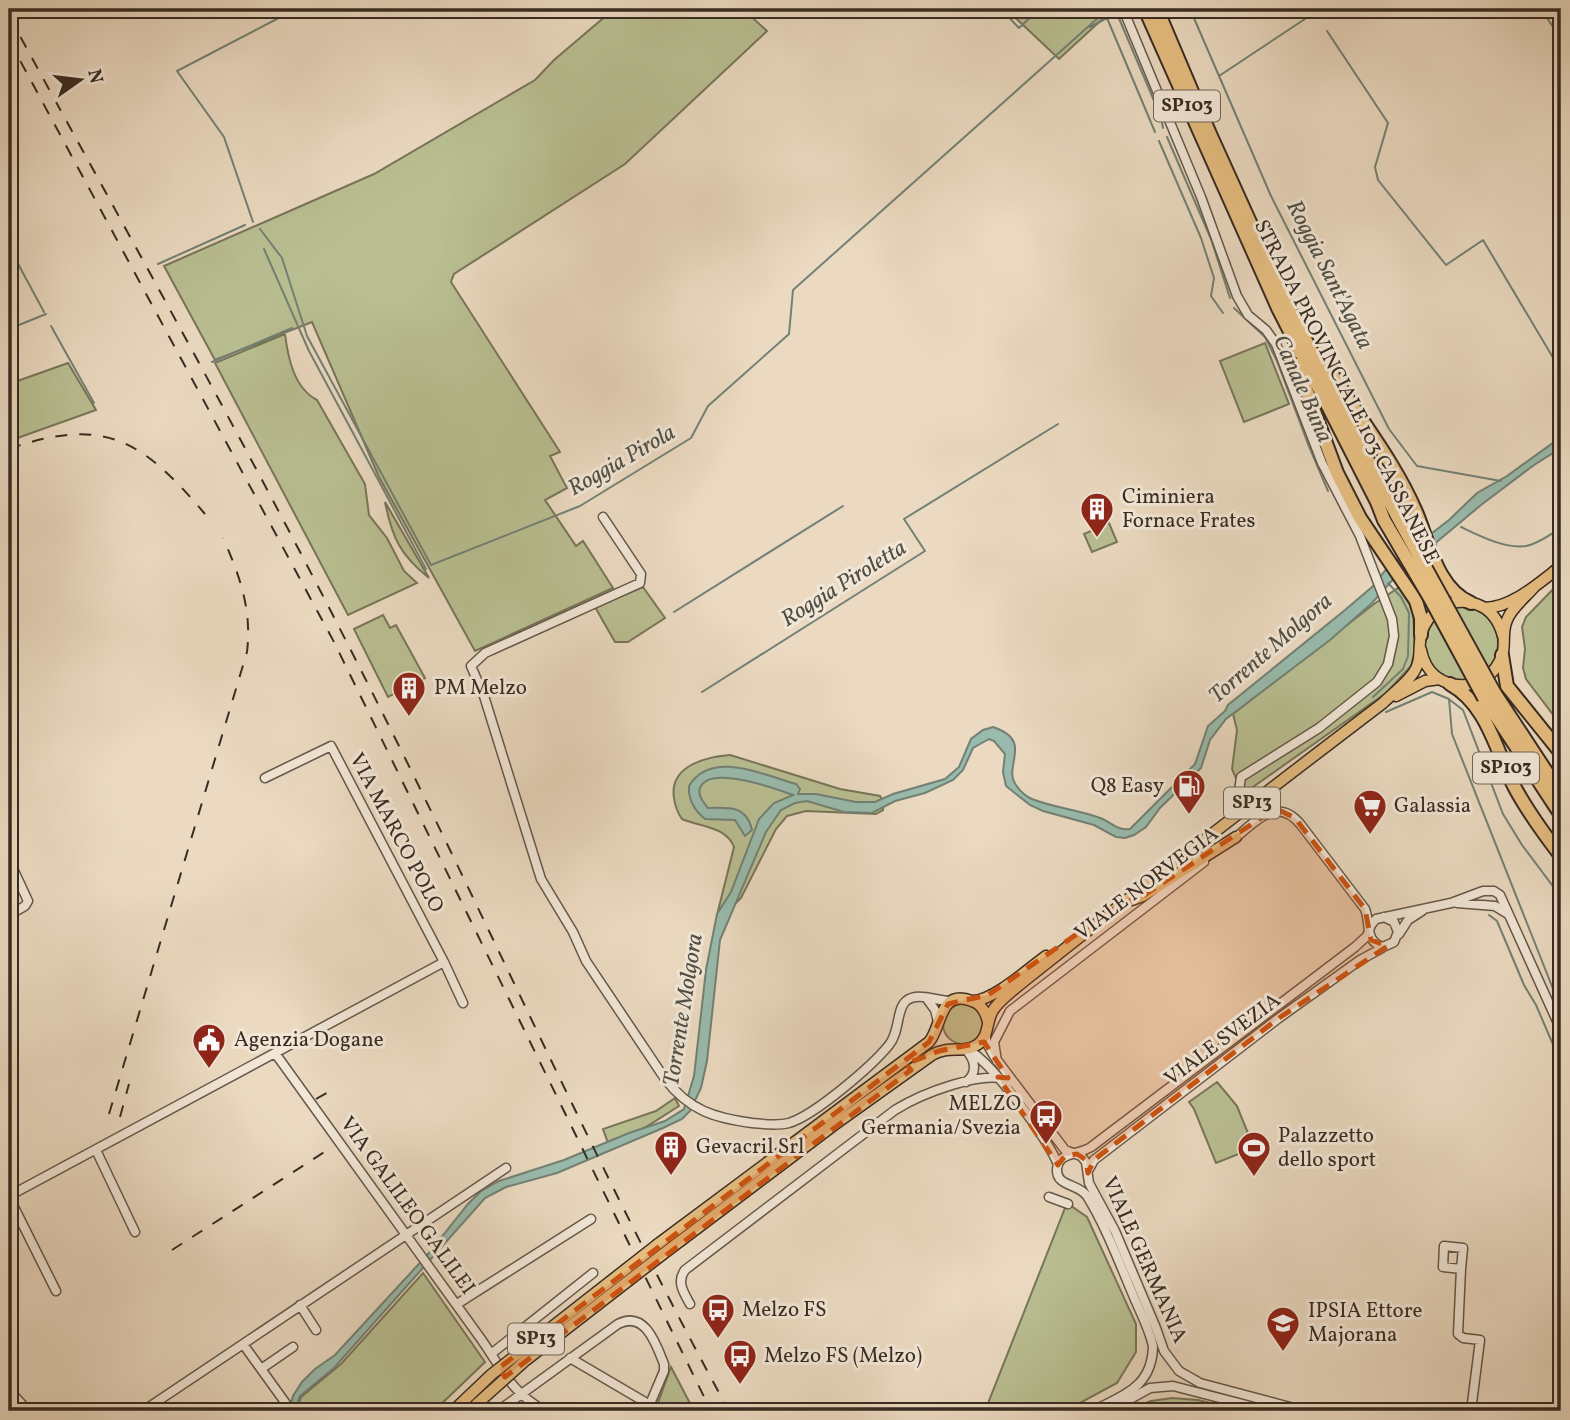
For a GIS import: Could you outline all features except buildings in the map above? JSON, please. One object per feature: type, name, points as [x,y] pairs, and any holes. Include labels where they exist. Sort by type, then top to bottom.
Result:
[{"type":"highway","name":"STRADA PROVINCIALE 103 CASSANESE","points":[[1145,9],[1278,308],[1377,502],[1390,517]]},
{"type":"highway","name":"STRADA PROVINCIALE 103 CASSANESE","points":[[1157,9],[1210,134],[1390,517],[1489,695],[1561,816]]},
{"type":"highway","name":"SP103","points":[[1235,187],[1249,206],[1321,355],[1395,470],[1443,578],[1451,589],[1471,603]]},
{"type":"highway","name":"SP103","points":[[1230,203],[1253,267],[1303,378],[1337,473],[1360,518],[1418,606],[1421,635]]},
{"type":"highway","name":"SP103","points":[[1502,655],[1507,686],[1561,753]]},
{"type":"highway","name":"SP103","points":[[1445,681],[1466,694],[1478,709],[1526,807],[1561,856]]},
{"type":"highway","name":"STRADA PROVINCIALE 103 CASSANESE","points":[[1489,695],[1561,794]]},
{"type":"main road","points":[[1484,608],[1501,605],[1535,586],[1561,566]]},
{"type":"main road","points":[[1502,655],[1503,636],[1510,615],[1535,586]]},
{"type":"main road","points":[[1421,635],[1429,618],[1443,606],[1471,603],[1484,608],[1497,621],[1503,636]]},
{"type":"main road","name":"SP13","points":[[453,1411],[492,1374],[932,1055],[945,1049],[977,1045],[1001,1000],[1121,904],[1383,703],[1414,672],[1421,649],[1421,635]]},
{"type":"main road","points":[[1421,649],[1427,666],[1445,681]]},
{"type":"main road","name":"SP13","points":[[1383,703],[1424,681],[1469,685],[1486,678],[1499,664],[1502,655]]},
{"type":"main road","points":[[1121,904],[1143,896],[1236,837]]},
{"type":"main road","name":"SP13","points":[[469,1411],[526,1360],[660,1250],[929,1042],[936,1032],[943,1008],[952,1001],[979,1000],[1010,982],[1121,904]]},
{"type":"main road","points":[[973,1001],[985,1012],[987,1030]]},
{"type":"main road","points":[[938,1022],[942,1039],[960,1049]]},
{"type":"street","points":[[1123,9],[1201,197],[1237,296],[1248,314],[1266,330],[1276,344],[1321,463],[1360,536],[1384,598],[1394,633],[1390,659],[1382,676],[1319,728],[1241,777],[1238,788],[1247,807]]},
{"type":"street","points":[[603,517],[640,572],[640,583],[485,653],[471,666],[484,696],[541,879],[573,932],[586,961],[664,1079],[702,1112],[728,1120],[765,1125],[791,1122],[814,1110],[838,1092],[887,1048],[897,1033],[901,1008],[906,1001],[918,996],[952,1001]]},
{"type":"street","name":"VIA MARCO POLO","points":[[264,778],[331,746],[463,1003]]},
{"type":"street","name":"VIALE NORVEGIA","points":[[997,1061],[994,1042],[1011,1010],[1236,837],[1274,811],[1284,811],[1293,816],[1365,909],[1369,931]]},
{"type":"street","points":[[9,860],[28,903],[9,915]]},
{"type":"street","name":"VIALE SVEZIA","points":[[1074,1154],[1082,1153],[1091,1147],[1354,947],[1367,936],[1373,921],[1493,890],[1500,895],[1510,916]]},
{"type":"street","name":"VIALE SVEZIA","points":[[1451,903],[1495,906],[1510,916]]},
{"type":"street","name":"VIALE SVEZIA","points":[[1088,1173],[1094,1160],[1279,1018],[1371,953],[1388,946],[1408,920],[1427,908]]},
{"type":"street","points":[[1510,916],[1561,1030]]},
{"type":"street","points":[[1381,918],[1388,918],[1395,923],[1397,937]]},
{"type":"street","points":[[1369,931],[1371,940],[1376,944],[1388,946]]},
{"type":"street","points":[[56,1291],[9,1196],[444,962]]},
{"type":"street","points":[[927,999],[935,1010],[938,1022]]},
{"type":"street","points":[[960,1049],[976,1053],[1012,1095],[1051,1148],[1058,1165],[1059,1178],[1071,1185],[1082,1182],[1088,1173],[1085,1160],[1065,1150],[997,1061],[989,1048],[987,1030]]},
{"type":"street","points":[[960,1049],[972,1057],[974,1068],[971,1078],[964,1083]]},
{"type":"street","name":"VIA GALILEO GALILEI","points":[[275,1053],[457,1304],[508,1380],[519,1394],[545,1411]]},
{"type":"street","points":[[690,1304],[681,1286],[681,1276],[685,1270],[899,1108],[929,1092],[981,1079],[998,1077],[1014,1083]]},
{"type":"street","points":[[981,1079],[998,1085],[1012,1095]]},
{"type":"street","points":[[96,1150],[135,1232]]},
{"type":"street","points":[[1058,1165],[1065,1156],[1074,1154]]},
{"type":"street","points":[[143,1411],[506,1168]]},
{"type":"street","name":"VIALE GERMANIA","points":[[1088,1173],[1089,1183],[1108,1215],[1164,1350],[1171,1360]]},
{"type":"street","name":"VIALE GERMANIA","points":[[1071,1185],[1080,1188],[1085,1194],[1111,1242],[1152,1341],[1149,1368]]},
{"type":"street","points":[[1049,1197],[1068,1204]]},
{"type":"street","points":[[457,1304],[592,1219]]},
{"type":"street","points":[[1461,1269],[1457,1330],[1459,1336],[1480,1340],[1471,1411]]},
{"type":"street","points":[[491,1354],[593,1273]]},
{"type":"street","points":[[300,1305],[316,1330]]},
{"type":"street","points":[[498,1411],[519,1394],[570,1358],[622,1322],[636,1320],[645,1326],[664,1362],[664,1371],[649,1408],[570,1358]]},
{"type":"street","points":[[243,1344],[287,1405]]},
{"type":"street","points":[[261,1369],[293,1347]]},
{"type":"street","points":[[1093,1411],[1139,1384],[1159,1358],[1171,1360],[1177,1368],[1176,1379],[1163,1387]]},
{"type":"street","points":[[1149,1368],[1151,1381],[1163,1387]]},
{"type":"street","name":"VIALE GERMANIA","points":[[1177,1368],[1186,1377],[1200,1383],[1305,1411]]},
{"type":"street","points":[[1110,1411],[1145,1390],[1163,1387],[1185,1388],[1270,1411]]},
{"type":"street","points":[[9,1390],[29,1411]]},
{"type":"street","points":[[9,1402],[17,1411]]},
{"type":"highlighted area","points":[[1279,810],[1295,818],[1365,909],[1371,940],[1388,946],[1279,1018],[1094,1160],[1088,1173],[1086,1160],[1077,1154],[1065,1156],[1058,1165],[998,1077],[1008,1078],[984,1042],[939,1051],[906,1064],[911,1070],[505,1377],[499,1368],[520,1351],[929,1042],[948,1004],[988,995],[1121,904],[1143,896],[1264,816]]},
{"type":"shaded area","points":[[614,9],[743,9],[767,31],[625,164],[454,274],[451,282],[560,452],[550,456],[567,488],[545,500],[576,546],[583,541],[613,588],[475,651],[379,477],[312,322],[215,360],[164,266],[374,174],[535,80],[554,60]]},
{"type":"shaded area","points":[[1006,9],[1107,9],[1109,13],[1059,59]]},
{"type":"shaded area","points":[[285,334],[290,362],[298,380],[309,395],[317,400],[365,484],[369,515],[387,538],[404,571],[417,583],[348,615],[215,363]]},
{"type":"shaded area","points":[[1265,343],[1289,404],[1244,422],[1220,361]]},
{"type":"shaded area","points":[[68,363],[96,410],[9,441],[9,384]]},
{"type":"shaded area","name":"Torrente Molgora","points":[[1561,437],[1561,448],[1481,505],[1396,576],[1372,603],[1330,640],[1226,719],[1210,740],[1201,768],[1160,808],[1146,827],[1134,835],[1116,837],[1094,825],[1030,805],[1006,786],[1003,772],[1005,754],[989,739],[973,748],[963,770],[953,780],[925,793],[895,801],[872,813],[844,812],[807,801],[781,810],[766,832],[720,940],[707,1061],[701,1088],[690,1111],[682,1119],[663,1128],[557,1173],[506,1187],[485,1198],[334,1368],[300,1396],[294,1411],[289,1411],[293,1396],[302,1382],[335,1355],[428,1254],[481,1191],[499,1181],[564,1160],[665,1121],[684,1109],[694,1076],[706,970],[717,914],[731,892],[759,819],[774,803],[793,795],[744,780],[716,778],[706,781],[699,791],[705,804],[708,808],[730,808],[746,816],[752,830],[745,836],[735,820],[705,819],[695,808],[689,786],[699,775],[710,769],[739,768],[796,784],[800,789],[798,794],[875,802],[945,779],[959,767],[971,739],[983,730],[993,727],[1012,739],[1015,746],[1013,778],[1025,795],[1040,802],[1100,818],[1122,829],[1130,829],[1195,764],[1208,726],[1228,705],[1345,610],[1372,587],[1388,567],[1449,520],[1477,493],[1507,476]]},
{"type":"shaded area","points":[[385,502],[429,578],[404,553],[394,535]]},
{"type":"shaded area","points":[[1109,523],[1117,542],[1092,552],[1084,534]]},
{"type":"shaded area","points":[[1559,583],[1561,709],[1554,716],[1526,679],[1523,668],[1525,649],[1522,627],[1526,617]]},
{"type":"shaded area","points":[[1401,586],[1413,607],[1415,651],[1411,666],[1386,693],[1243,794],[1232,769],[1237,730],[1233,714]]},
{"type":"shaded area","points":[[643,587],[665,618],[628,642],[615,642],[595,607]]},
{"type":"shaded area","points":[[1461,606],[1482,612],[1492,622],[1498,643],[1492,664],[1482,674],[1461,680],[1440,674],[1430,664],[1424,643],[1430,622],[1440,612]]},
{"type":"shaded area","points":[[383,615],[390,628],[396,625],[425,678],[388,697],[354,629]]},
{"type":"shaded area","points":[[730,755],[840,789],[880,796],[884,803],[883,810],[876,814],[806,811],[787,816],[776,829],[741,898],[717,922],[734,847],[719,831],[682,819],[675,804],[674,787],[677,778],[691,765]]},
{"type":"shaded area","points":[[963,1004],[977,1010],[983,1024],[977,1038],[963,1044],[949,1038],[943,1024],[949,1010]]},
{"type":"shaded area","points":[[1217,1082],[1237,1106],[1254,1148],[1216,1163],[1189,1102]]},
{"type":"shaded area","points":[[675,1098],[679,1106],[646,1127],[608,1143],[603,1129],[656,1111]]},
{"type":"shaded area","points":[[1067,1203],[1087,1217],[1136,1324],[1136,1352],[1117,1383],[1065,1411],[985,1411]]},
{"type":"shaded area","points":[[423,1273],[485,1362],[434,1411],[296,1411],[301,1397],[341,1364]]},
{"type":"shaded area","points":[[671,1367],[694,1411],[655,1411]]},
{"type":"shaded area","points":[[1172,1398],[1219,1405],[1217,1411],[1125,1411],[1151,1401]]},
{"type":"waterway","points":[[279,9],[282,16]]},
{"type":"waterway","points":[[253,222],[224,137],[177,71],[296,9]]},
{"type":"waterway","points":[[1001,9],[1019,28],[1039,9]]},
{"type":"waterway","name":"Roggia Pirola","points":[[260,229],[282,258],[307,336],[431,565],[580,506],[691,438],[708,406],[789,334],[793,290],[1108,9]]},
{"type":"waterway","name":"Canale Buna","points":[[1115,9],[1161,117],[1163,128]]},
{"type":"waterway","name":"Roggia Sant'Agata","points":[[1190,9],[1271,196],[1389,429],[1417,466],[1501,481]]},
{"type":"waterway","points":[[1219,76],[1320,9]]},
{"type":"waterway","points":[[1541,9],[1561,39]]},
{"type":"waterway","points":[[1090,27],[1107,18],[1155,132]]},
{"type":"waterway","points":[[1327,31],[1388,123],[1375,167],[1378,180],[1446,265],[1483,240],[1561,371]]},
{"type":"waterway","name":"Canale Buna","points":[[1167,137],[1211,239],[1230,298]]},
{"type":"waterway","points":[[1159,141],[1201,238],[1214,278],[1211,296],[1223,313]]},
{"type":"waterway","points":[[158,264],[245,225]]},
{"type":"waterway","points":[[9,247],[44,312]]},
{"type":"waterway","points":[[264,249],[309,351],[426,569]]},
{"type":"waterway","name":"Canale Buna","points":[[1234,308],[1265,337],[1328,491]]},
{"type":"waterway","points":[[9,329],[46,314]]},
{"type":"waterway","points":[[51,326],[94,403]]},
{"type":"waterway","points":[[212,362],[292,328]]},
{"type":"waterway","name":"Roggia Piroletta","points":[[702,692],[925,551],[904,519],[1058,424]]},
{"type":"waterway","points":[[674,612],[843,506]]},
{"type":"waterway","points":[[1461,527],[1510,546],[1535,543],[1561,528]]},
{"type":"waterway","points":[[1373,697],[1403,669],[1408,656],[1409,613],[1401,597],[1388,583]]},
{"type":"waterway","points":[[1386,712],[1432,692],[1449,699],[1452,734],[1561,1009]]},
{"type":"waterway","points":[[1450,700],[1463,710],[1503,814],[1522,845],[1561,897]]},
{"type":"waterway","points":[[1489,915],[1497,921],[1561,1063]]},
{"type":"railway","points":[[9,16],[200,365],[340,629],[639,1240],[729,1411]]},
{"type":"railway","points":[[9,40],[334,642],[711,1411]]},
{"type":"railway","points":[[9,449],[42,439],[71,435],[97,435],[120,441],[141,452],[162,468],[205,514]]},
{"type":"railway","points":[[109,1114],[247,652],[246,607],[235,566],[223,538]]},
{"type":"railway","points":[[120,1117],[129,1084]]},
{"type":"railway","points":[[316,1099],[332,1090]]},
{"type":"railway","points":[[172,1250],[329,1149]]},
{"type":"place","name":"Ciminiera Fornace Frates","points":[[1097,539]]},
{"type":"place","name":"PM Melzo","points":[[409,718]]},
{"type":"place","name":"Q8 Easy","points":[[1189,816]]},
{"type":"place","name":"Galassia","points":[[1370,836]]},
{"type":"place","name":"Agenzia Dogane","points":[[209,1070]]},
{"type":"place","name":"MELZO Germania/Svezia","points":[[1046,1146]]},
{"type":"place","name":"Gevacril Srl","points":[[671,1177]]},
{"type":"place","name":"Palazzetto dello sport","points":[[1254,1178]]},
{"type":"place","name":"Melzo FS","points":[[718,1340]]},
{"type":"place","name":"IPSIA Ettore Majorana","points":[[1283,1353]]},
{"type":"place","name":"Melzo FS (Melzo)","points":[[740,1386]]}]
